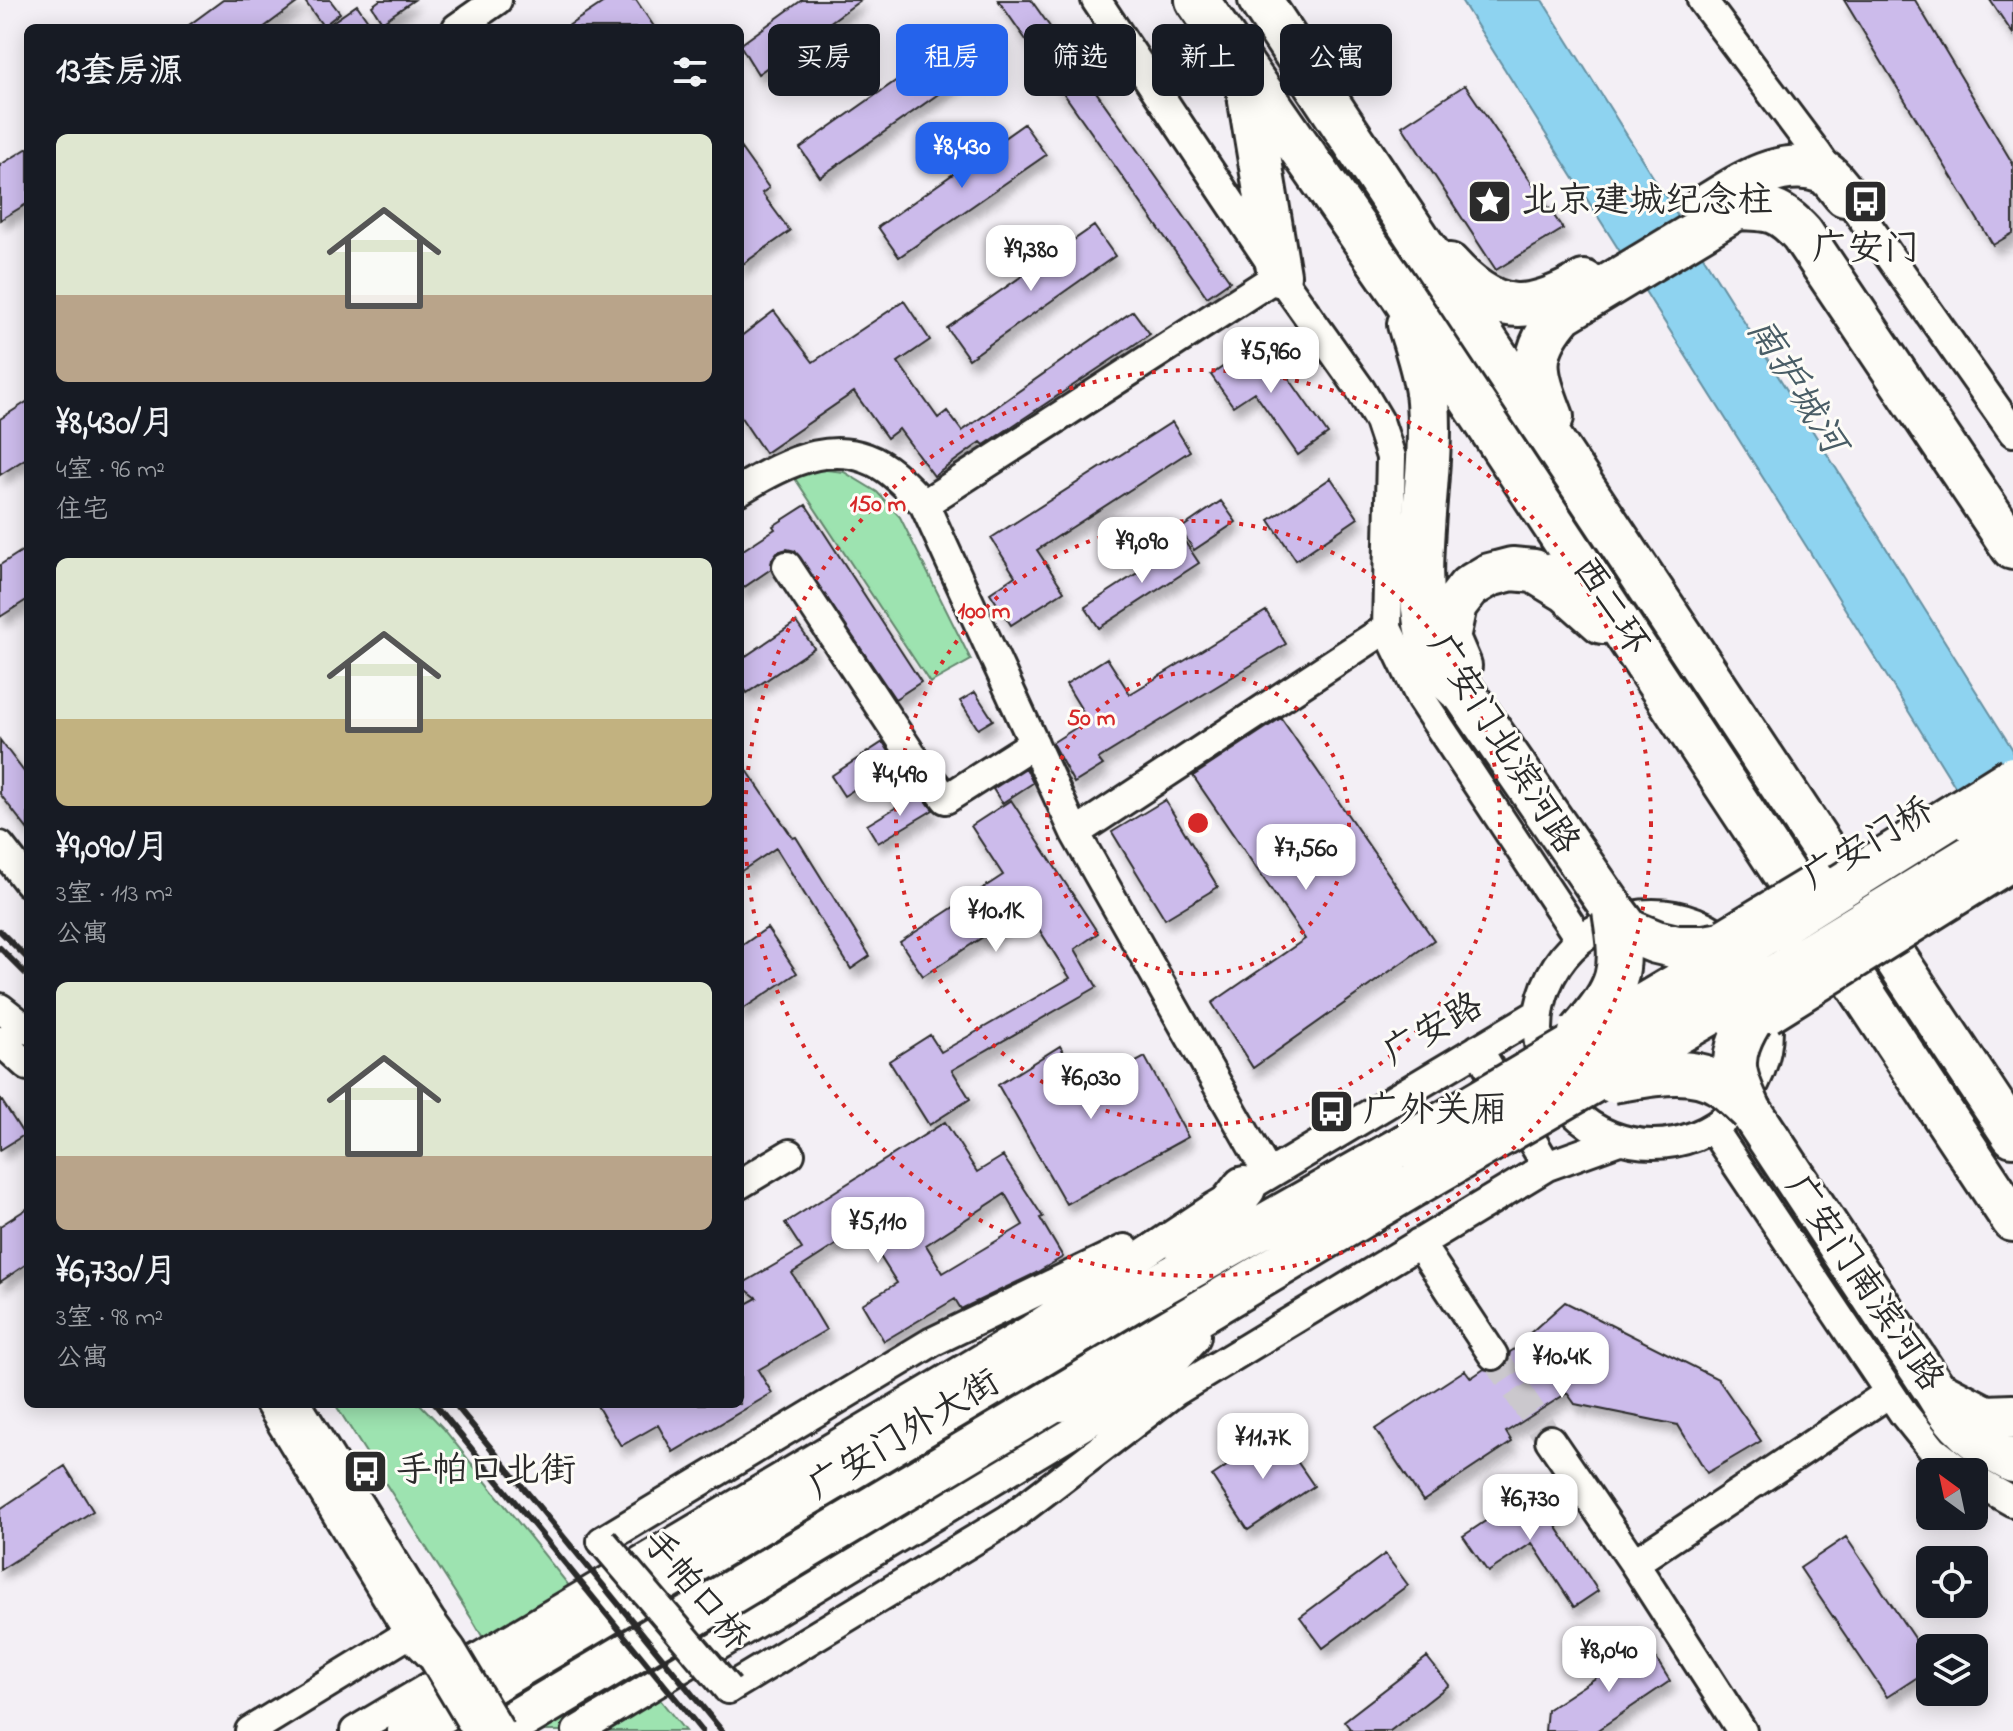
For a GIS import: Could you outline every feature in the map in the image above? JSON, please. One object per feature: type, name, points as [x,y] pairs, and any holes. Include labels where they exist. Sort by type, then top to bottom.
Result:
[{"type":"highway","name":"西二环","points":[[1197,0],[1213,24]]},
{"type":"highway","name":"西二环","points":[[1260,0],[2013,1135]]},
{"type":"highway","points":[[1248,96],[1279,275]]},
{"type":"highway","name":"西二环","points":[[1262,96],[1400,292],[2013,1220]]},
{"type":"highway","points":[[1604,517],[1564,451],[1546,403],[1536,363],[1544,335],[1563,313],[1596,284],[1777,170],[1801,169],[1824,173],[1845,195]]},
{"type":"highway","points":[[1735,195],[1785,216],[1802,234],[1949,440],[2013,523]]},
{"type":"highway","points":[[1392,202],[1457,273],[1485,297],[1503,303],[1539,304],[1596,284]]},
{"type":"highway","points":[[1400,292],[1428,399],[1423,609],[1428,641],[1440,668],[1452,684],[1464,693],[1629,931],[1677,947],[1753,953],[1744,1032],[1735,1061],[1750,1110],[1949,1415],[1968,1434],[2013,1461]]},
{"type":"highway","points":[[1949,440],[2013,548]]},
{"type":"highway","points":[[1464,693],[1462,671],[1448,638],[1455,605],[1469,587],[1489,575],[1512,569],[1534,571],[1567,591],[1642,657]]},
{"type":"highway","name":"广安门桥","points":[[1410,1166],[1592,1084],[1753,953],[2013,778]]},
{"type":"highway","name":"广安门桥","points":[[1410,1166],[1565,1051],[1753,953],[2013,831]]},
{"type":"highway","points":[[1565,1051],[1604,1004],[1620,972],[1614,911]]},
{"type":"highway","points":[[1592,1084],[1674,1073],[1707,1077],[1723,1085],[1750,1110]]},
{"type":"highway","name":"广安门外大街","points":[[409,1731],[1156,1287],[1410,1166]]},
{"type":"highway","name":"广安门外大街","points":[[500,1731],[1220,1301],[1410,1166]]},
{"type":"highway","points":[[1031,1329],[1156,1287],[1243,1189]]},
{"type":"highway","points":[[1053,1400],[1130,1398],[1220,1301]]},
{"type":"highway","points":[[1935,1390],[1986,1417],[2013,1416]]},
{"type":"street","points":[[463,24],[497,0]]},
{"type":"street","name":"广安门北滨河路","points":[[1096,0],[1379,421],[1391,457],[1387,628],[1421,699],[1579,938]]},
{"type":"street","points":[[1702,0],[2013,432]]},
{"type":"street","points":[[924,504],[1279,275]]},
{"type":"street","points":[[744,488],[766,475],[820,453],[852,453],[891,472],[924,504],[1243,1189]]},
{"type":"street","points":[[787,566],[911,754],[946,799],[1034,743]]},
{"type":"street","points":[[1075,833],[1387,628]]},
{"type":"street","name":"广安门桥","points":[[1753,953],[2013,757]]},
{"type":"street","name":"广安门桥","points":[[1753,953],[2013,807]]},
{"type":"street","points":[[0,846],[24,877]]},
{"type":"street","points":[[1770,1018],[2013,866]]},
{"type":"street","points":[[1627,912],[1660,912],[1753,953],[1770,1018],[1759,1078],[1739,1109],[1713,1129],[1669,1145],[1619,1140],[1584,1123],[1552,1086],[1540,1053],[1539,1013],[1553,973],[1579,938],[1627,912]]},
{"type":"street","name":"广安路","points":[[1243,1189],[1539,1013]]},
{"type":"street","points":[[7,1023],[24,1058]]},
{"type":"street","points":[[1478,1049],[1547,1166]]},
{"type":"street","name":"广安门南滨河路","points":[[1713,1129],[1889,1393],[1933,1450],[1943,1458]]},
{"type":"street","points":[[577,1731],[1130,1398],[1176,1391],[1547,1166],[1619,1140]]},
{"type":"street","points":[[744,1182],[790,1154]]},
{"type":"street","name":"广安门外大街","points":[[355,1731],[1031,1329],[1243,1189]]},
{"type":"street","name":"手帕口桥","points":[[1176,1391],[1009,1519],[728,1689],[602,1541],[932,1342],[1243,1189]]},
{"type":"street","points":[[1419,1243],[1493,1355]]},
{"type":"street","points":[[1634,1563],[1889,1393]]},
{"type":"street","points":[[273,1408],[420,1627],[500,1731]]},
{"type":"street","points":[[299,1408],[420,1627]]},
{"type":"street","points":[[1550,1440],[1742,1731]]},
{"type":"street","points":[[1988,1488],[2013,1502]]},
{"type":"street","points":[[250,1731],[420,1627]]},
{"type":"street","points":[[442,1654],[477,1731]]},
{"type":"green space","points":[[818,469],[844,472],[877,492],[900,517],[971,660],[930,683],[794,477]]},
{"type":"green space","points":[[338,1408],[424,1408],[685,1731],[537,1731],[475,1624]]},
{"type":"water","points":[[1461,0],[1542,0],[2013,750],[2013,880],[1808,549]]},
{"type":"building","points":[[223,0],[301,0],[268,24],[190,24]]},
{"type":"building","points":[[304,0],[330,0],[340,13],[322,24]]},
{"type":"building","points":[[380,0],[414,0],[382,22],[372,6]]},
{"type":"building","points":[[607,0],[636,0],[652,24],[571,24]]},
{"type":"building","points":[[802,0],[861,0],[828,24],[769,24]]},
{"type":"building","points":[[998,0],[1031,0],[1048,24],[1024,24],[1024,37]]},
{"type":"building","points":[[1844,0],[1915,0],[2013,164],[2013,233],[1993,245]]},
{"type":"building","points":[[1990,0],[2013,0],[2013,34]]},
{"type":"building","points":[[357,5],[370,24],[330,24]]},
{"type":"building","points":[[768,25],[768,67],[758,74],[744,51],[744,42]]},
{"type":"building","points":[[896,81],[896,96],[936,96],[820,177],[800,148],[874,96],[880,96],[880,92]]},
{"type":"building","points":[[1465,85],[1563,229],[1496,270],[1402,126]]},
{"type":"building","points":[[1066,96],[1099,96],[1230,281],[1207,297]]},
{"type":"building","points":[[1024,124],[1046,155],[899,257],[878,227]]},
{"type":"building","points":[[24,150],[24,205],[0,220],[0,165]]},
{"type":"building","points":[[744,153],[769,188],[762,193],[790,231],[744,263]]},
{"type":"building","points":[[1094,226],[1115,256],[969,359],[947,328]]},
{"type":"building","points":[[904,301],[930,340],[898,362],[938,418],[947,411],[962,431],[1133,311],[1150,334],[984,445],[981,442],[934,476],[899,429],[887,438],[854,392],[765,453],[744,422],[744,334],[774,311],[813,362]]},
{"type":"building","points":[[1262,340],[1328,434],[1298,455],[1254,392],[1233,406],[1211,375]]},
{"type":"building","points":[[24,404],[24,460],[0,475],[0,419]]},
{"type":"building","points":[[1172,422],[1190,451],[1037,550],[1064,591],[1011,625],[990,593],[1015,576],[991,538]]},
{"type":"building","points":[[1331,478],[1358,518],[1296,560],[1269,520]]},
{"type":"building","points":[[1221,501],[1236,522],[1194,550],[1180,529]]},
{"type":"building","points":[[806,505],[921,682],[895,699],[795,551],[787,549],[777,552],[771,569],[744,587],[744,549],[775,529],[773,526]]},
{"type":"building","points":[[1185,542],[1199,563],[1099,628],[1085,607]]},
{"type":"building","points":[[24,550],[24,602],[0,617],[0,565]]},
{"type":"building","points":[[1266,611],[1286,644],[1098,759],[1103,765],[1074,783],[1052,743],[1088,720],[1066,684],[1107,658],[1130,694]]},
{"type":"building","points":[[796,622],[814,648],[747,693],[744,688],[744,657]]},
{"type":"building","points":[[975,692],[993,720],[978,729],[960,701]]},
{"type":"building","points":[[1281,718],[1434,940],[1253,1068],[1212,1003],[1305,939],[1193,776]]},
{"type":"building","points":[[0,740],[24,772],[24,825],[0,794]]},
{"type":"building","points":[[883,742],[896,763],[844,796],[831,776]]},
{"type":"building","points":[[744,766],[793,838],[796,837],[870,956],[851,969],[776,848],[744,869]]},
{"type":"building","points":[[1026,768],[1033,783],[1002,803],[993,789]]},
{"type":"building","points":[[920,793],[933,810],[878,843],[867,825]]},
{"type":"building","points":[[1011,800],[1098,933],[1075,949],[1097,987],[952,1070],[970,1099],[929,1125],[889,1061],[930,1035],[941,1052],[1070,978],[1026,909],[923,976],[900,942],[1003,875],[971,826]]},
{"type":"building","points":[[1165,800],[1218,887],[1165,919],[1112,832]]},
{"type":"building","points":[[767,928],[797,973],[744,1008],[744,944]]},
{"type":"building","points":[[1060,1046],[1086,1089],[1145,1057],[1188,1137],[1066,1204],[998,1085]]},
{"type":"building","points":[[0,1098],[24,1135],[0,1150]]},
{"type":"building","points":[[945,1122],[977,1172],[1003,1156],[1043,1217],[1040,1218],[1063,1257],[961,1309],[955,1299],[884,1341],[862,1304],[897,1283],[862,1228],[792,1273],[826,1330],[758,1370],[772,1393],[673,1452],[658,1425],[621,1446],[598,1408],[744,1408],[744,1305],[757,1298],[744,1288],[744,1283],[802,1249],[785,1223]],"holes":[[[1005,1194],[1023,1225],[943,1273],[926,1245]]]},
{"type":"building","points":[[24,1211],[24,1266],[0,1282],[0,1226]]},
{"type":"building","points":[[1565,1302],[1718,1379],[1761,1441],[1707,1473],[1678,1425],[1575,1404],[1567,1393],[1506,1432],[1512,1442],[1423,1501],[1375,1429],[1465,1370],[1471,1378],[1484,1369],[1493,1372],[1503,1369],[1510,1352],[1530,1339],[1528,1335]]},
{"type":"building","points":[[1277,1432],[1314,1486],[1248,1530],[1212,1476]]},
{"type":"building","points":[[65,1466],[93,1511],[0,1570],[0,1509]]},
{"type":"building","points":[[1527,1481],[1598,1591],[1574,1607],[1532,1543],[1488,1572],[1463,1536],[1508,1506],[1502,1497]]},
{"type":"building","points":[[1846,1537],[1916,1641],[1916,1678],[1887,1697],[1800,1568]]},
{"type":"building","points":[[1385,1554],[1408,1585],[1323,1648],[1300,1617]]},
{"type":"building","points":[[1647,1644],[1670,1681],[1596,1731],[1545,1731],[1547,1710]]},
{"type":"building","points":[[1427,1657],[1449,1685],[1390,1731],[1352,1731],[1344,1721]]},
{"type":"tunnel","points":[[1493,1355],[1550,1440]]},
{"type":"railway","points":[[0,931],[24,955]]},
{"type":"railway","points":[[0,948],[24,972]]},
{"type":"railway","points":[[438,1408],[702,1731]]},
{"type":"railway","points":[[458,1408],[722,1731]]},
{"type":"place","name":"广安门","points":[[1866,201]]},
{"type":"place","name":"北京建城纪念柱","points":[[1490,202]]},
{"type":"place","name":"广外关厢","points":[[1332,1112]]},
{"type":"place","name":"手帕口北街","points":[[365,1472]]},
{"type":"water label","name":"南护城河","points":[[1795,387]]}]
